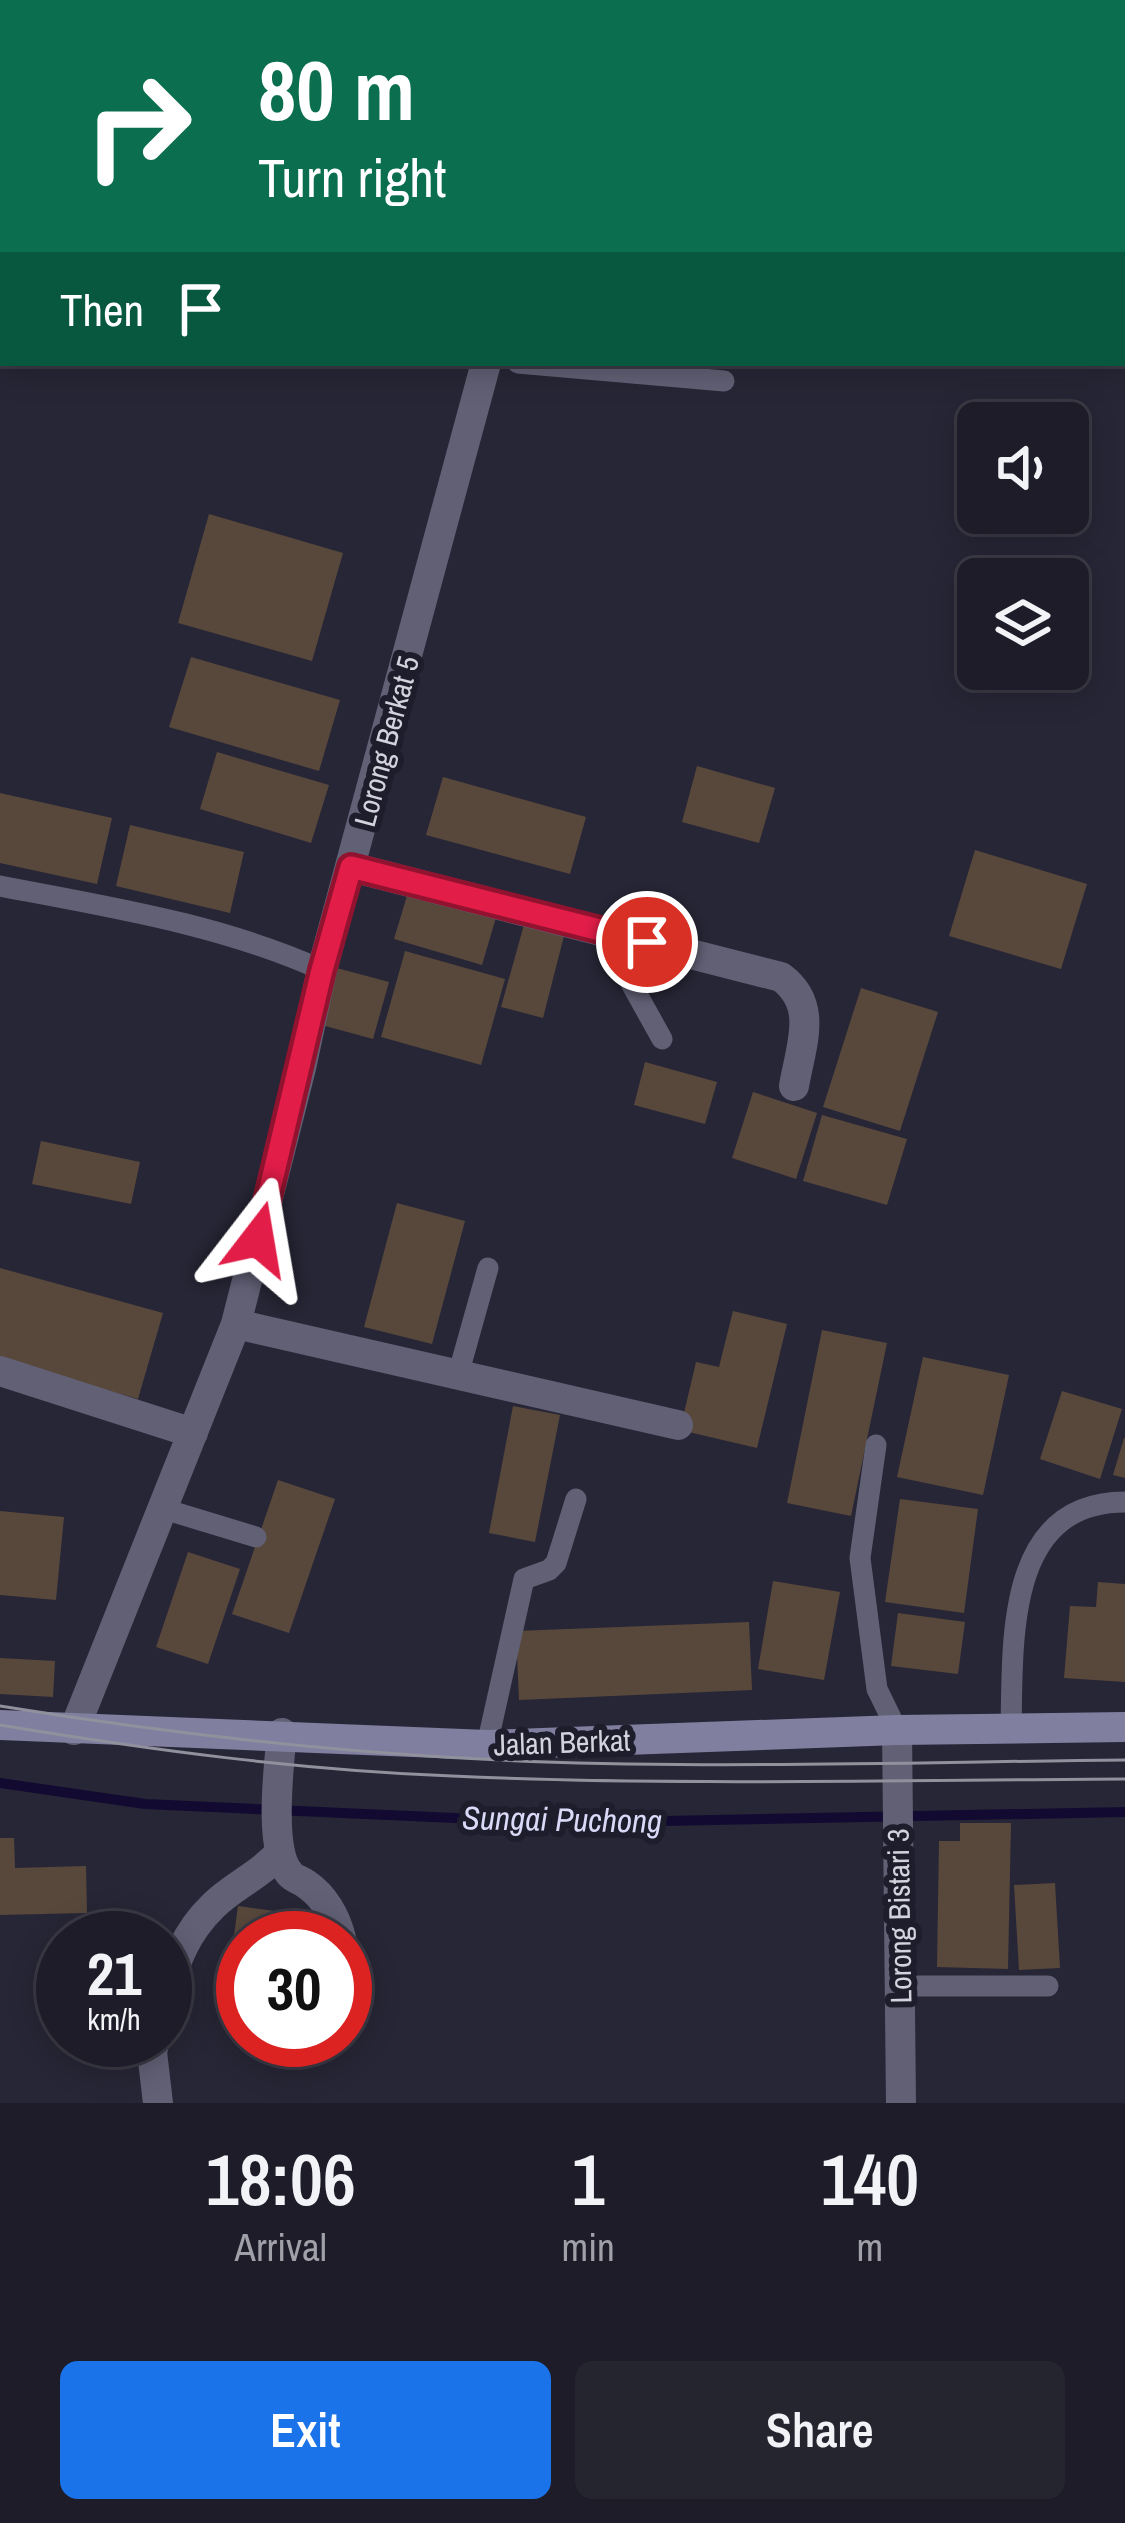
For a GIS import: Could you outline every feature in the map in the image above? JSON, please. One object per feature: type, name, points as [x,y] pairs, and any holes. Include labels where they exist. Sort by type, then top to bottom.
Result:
[{"type":"street","name":"Lorong Berkat 5","points":[[74,1730],[236,1324],[322,970],[486,366]]},
{"type":"street","points":[[351,867],[781,977],[798,989],[806,1011],[794,1086]]},
{"type":"street","points":[[236,1324],[677,1425]]},
{"type":"street","points":[[0,1371],[193,1433]]},
{"type":"street","name":"Jalan Berkat","points":[[0,1725],[487,1745],[1125,1727]]},
{"type":"street","name":"Lorong Bistari 3","points":[[897,1730],[902,2103]]},
{"type":"street","points":[[282,1733],[277,1782],[280,1843],[289,1874],[312,1887],[331,1911]]},
{"type":"street","points":[[192,1934],[213,1905],[266,1869],[280,1843]]},
{"type":"street","points":[[154,2067],[158,2103]]},
{"type":"lane","points":[[552,366],[724,381]]},
{"type":"lane","points":[[0,886],[150,914],[269,946],[322,970]]},
{"type":"lane","points":[[602,931],[662,1040]]},
{"type":"lane","points":[[458,1375],[488,1268]]},
{"type":"lane","points":[[876,1445],[860,1558],[878,1689],[897,1730]]},
{"type":"lane","points":[[487,1745],[524,1579],[556,1563],[576,1499]]},
{"type":"lane","points":[[1011,1729],[1014,1621],[1034,1556],[1058,1520],[1093,1502],[1125,1502]]},
{"type":"lane","points":[[164,1509],[256,1537]]},
{"type":"lane","points":[[900,1986],[1048,1986]]},
{"type":"building","points":[[209,514],[343,553],[312,661],[178,623]]},
{"type":"building","points":[[191,657],[340,700],[319,771],[169,727]]},
{"type":"building","points":[[217,752],[329,785],[311,843],[200,809]]},
{"type":"building","points":[[697,766],[775,788],[759,843],[682,822]]},
{"type":"building","points":[[443,777],[586,817],[570,874],[426,835]]},
{"type":"building","points":[[0,793],[112,818],[97,884],[0,863]]},
{"type":"building","points":[[130,825],[244,852],[230,913],[116,886]]},
{"type":"building","points":[[975,850],[1087,884],[1061,969],[949,936]]},
{"type":"building","points":[[409,889],[497,914],[482,965],[394,939]]},
{"type":"building","points":[[525,921],[565,932],[543,1018],[501,1007]]},
{"type":"building","points":[[405,951],[505,979],[481,1065],[381,1037]]},
{"type":"building","points":[[333,967],[389,982],[373,1039],[318,1024]]},
{"type":"building","points":[[861,988],[938,1012],[900,1131],[823,1107]]},
{"type":"building","points":[[645,1062],[717,1082],[705,1124],[634,1105]]},
{"type":"building","points":[[753,1092],[817,1113],[796,1179],[732,1158]]},
{"type":"building","points":[[822,1115],[907,1139],[887,1205],[803,1181]]},
{"type":"building","points":[[41,1141],[140,1162],[131,1204],[32,1184]]},
{"type":"building","points":[[397,1203],[465,1221],[432,1344],[364,1327]]},
{"type":"building","points":[[0,1268],[163,1313],[138,1399],[0,1360]]},
{"type":"building","points":[[733,1311],[787,1324],[757,1448],[680,1430],[696,1362],[719,1367]]},
{"type":"building","points":[[822,1330],[887,1343],[851,1516],[787,1503]]},
{"type":"building","points":[[923,1357],[1009,1375],[983,1495],[897,1477]]},
{"type":"building","points":[[1062,1391],[1122,1409],[1100,1479],[1040,1459]]},
{"type":"building","points":[[513,1406],[560,1415],[535,1542],[489,1533]]},
{"type":"building","points":[[1125,1438],[1125,1478],[1113,1475]]},
{"type":"building","points":[[278,1480],[335,1499],[289,1633],[232,1614]]},
{"type":"building","points":[[900,1499],[978,1509],[964,1613],[885,1602]]},
{"type":"building","points":[[0,1511],[64,1517],[56,1600],[0,1595]]},
{"type":"building","points":[[188,1552],[240,1569],[208,1664],[156,1647]]},
{"type":"building","points":[[773,1581],[840,1592],[824,1680],[758,1669]]},
{"type":"building","points":[[1098,1582],[1125,1584],[1125,1682],[1064,1678],[1070,1606],[1096,1607]]},
{"type":"building","points":[[898,1613],[965,1622],[958,1674],[891,1666]]},
{"type":"building","points":[[749,1622],[752,1690],[519,1700],[516,1631]]},
{"type":"building","points":[[0,1658],[55,1661],[53,1697],[0,1694]]},
{"type":"building","points":[[960,1823],[1011,1823],[1008,1969],[937,1967],[939,1841],[960,1841]]},
{"type":"building","points":[[0,1838],[14,1838],[15,1868],[86,1866],[87,1911],[0,1915]]},
{"type":"building","points":[[1055,1883],[1060,1968],[1019,1970],[1014,1885]]},
{"type":"building","points":[[238,1906],[276,1911],[237,1911]]},
{"type":"waterway","name":"Sungai Puchong","points":[[0,1783],[145,1804],[563,1823],[1125,1812]]},
{"type":"tram line","points":[[0,1706],[276,1743],[528,1761],[1125,1760]]},
{"type":"tram line","points":[[0,1725],[225,1758],[452,1776],[704,1782],[1125,1779]]},
{"type":"route","points":[[258,1239],[351,867],[647,942]]}]
